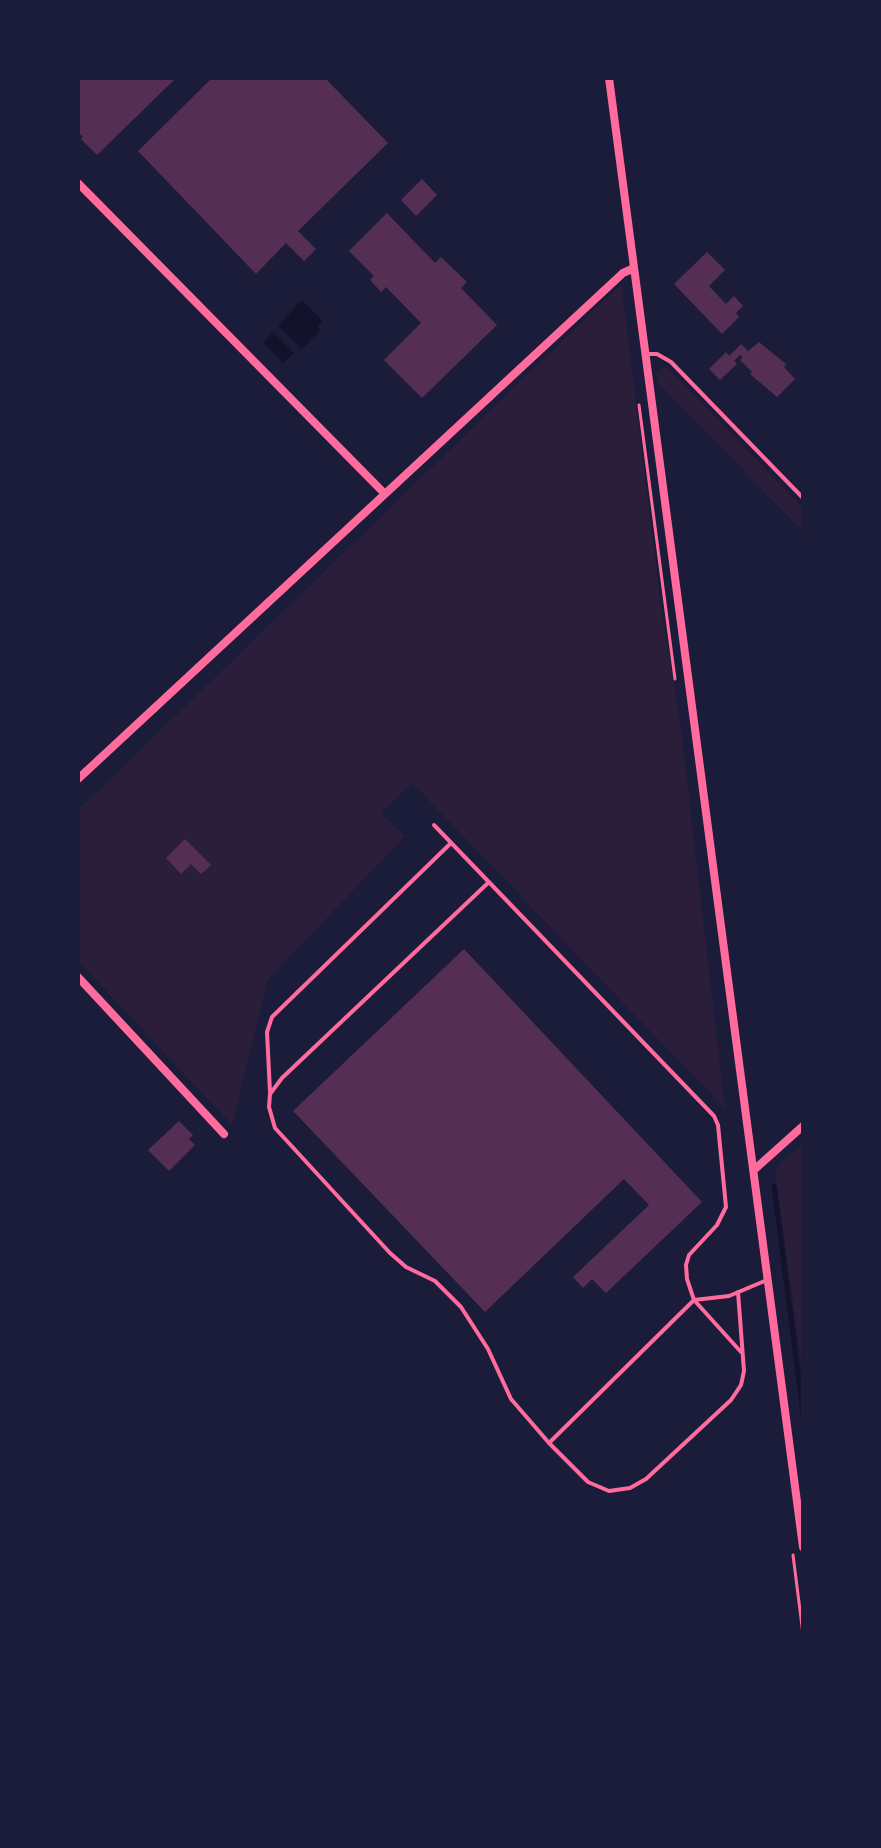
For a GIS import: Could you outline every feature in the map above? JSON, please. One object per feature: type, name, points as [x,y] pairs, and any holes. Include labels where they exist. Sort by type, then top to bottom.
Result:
[{"type":"street","points":[[609,78],[803,1547]]},
{"type":"street","points":[[78,183],[385,494]]},
{"type":"street","points":[[78,779],[623,273],[634,268]]},
{"type":"street","points":[[78,977],[224,1134]]},
{"type":"street","points":[[755,1169],[803,1126]]},
{"type":"lane","points":[[645,354],[657,354],[671,362],[803,498]]},
{"type":"lane","points":[[434,825],[714,1116],[718,1125],[726,1207],[717,1225],[689,1255],[687,1279],[694,1300],[742,1353]]},
{"type":"lane","points":[[451,843],[272,1017],[267,1032],[269,1107],[275,1128],[390,1253],[406,1267],[435,1281],[461,1307],[488,1349],[511,1399],[588,1482],[609,1491],[630,1488],[646,1479],[731,1400],[741,1385],[744,1371],[738,1292]]},
{"type":"lane","points":[[270,1094],[282,1078],[489,882]]},
{"type":"lane","points":[[549,1443],[694,1300],[729,1296],[769,1279]]},
{"type":"shaded area","points":[[618,287],[622,287],[660,600],[680,720],[725,1109],[412,783],[381,813],[405,836],[268,980],[232,1125],[78,961],[78,810]]},
{"type":"shaded area","points":[[302,300],[323,321],[317,327],[320,330],[302,349],[278,326]]},
{"type":"shaded area","points":[[273,332],[294,353],[283,363],[263,343]]},
{"type":"shaded area","points":[[663,367],[668,368],[803,508],[803,532],[659,384],[656,374]]},
{"type":"shaded area","points":[[803,1143],[803,1376],[775,1171]]},
{"type":"building","points":[[78,78],[176,78],[97,155],[78,135]]},
{"type":"building","points":[[212,78],[325,78],[388,143],[298,231],[316,249],[304,261],[286,243],[256,274],[138,151]]},
{"type":"building","points":[[422,179],[437,195],[416,216],[401,200]]},
{"type":"building","points":[[387,213],[435,263],[441,257],[467,282],[461,288],[497,325],[422,398],[384,360],[421,323],[386,287],[381,292],[370,280],[374,276],[349,251]]},
{"type":"building","points":[[707,252],[725,270],[709,286],[726,304],[734,296],[743,306],[736,313],[739,317],[722,334],[674,284]]},
{"type":"building","points":[[759,342],[786,364],[784,367],[795,379],[777,397],[750,374],[752,372],[740,360],[743,357],[740,355],[734,361],[737,364],[720,380],[709,369],[726,352],[729,356],[741,344],[748,351]]},
{"type":"building","points":[[185,839],[211,865],[201,874],[191,864],[181,874],[166,858]]},
{"type":"building","points":[[464,949],[702,1202],[606,1293],[592,1279],[583,1288],[573,1277],[649,1205],[624,1179],[485,1312],[293,1111]]},
{"type":"building","points":[[179,1121],[193,1135],[189,1139],[195,1145],[169,1171],[148,1150]]},
{"type":"waterway","points":[[774,1186],[803,1413]]}]
